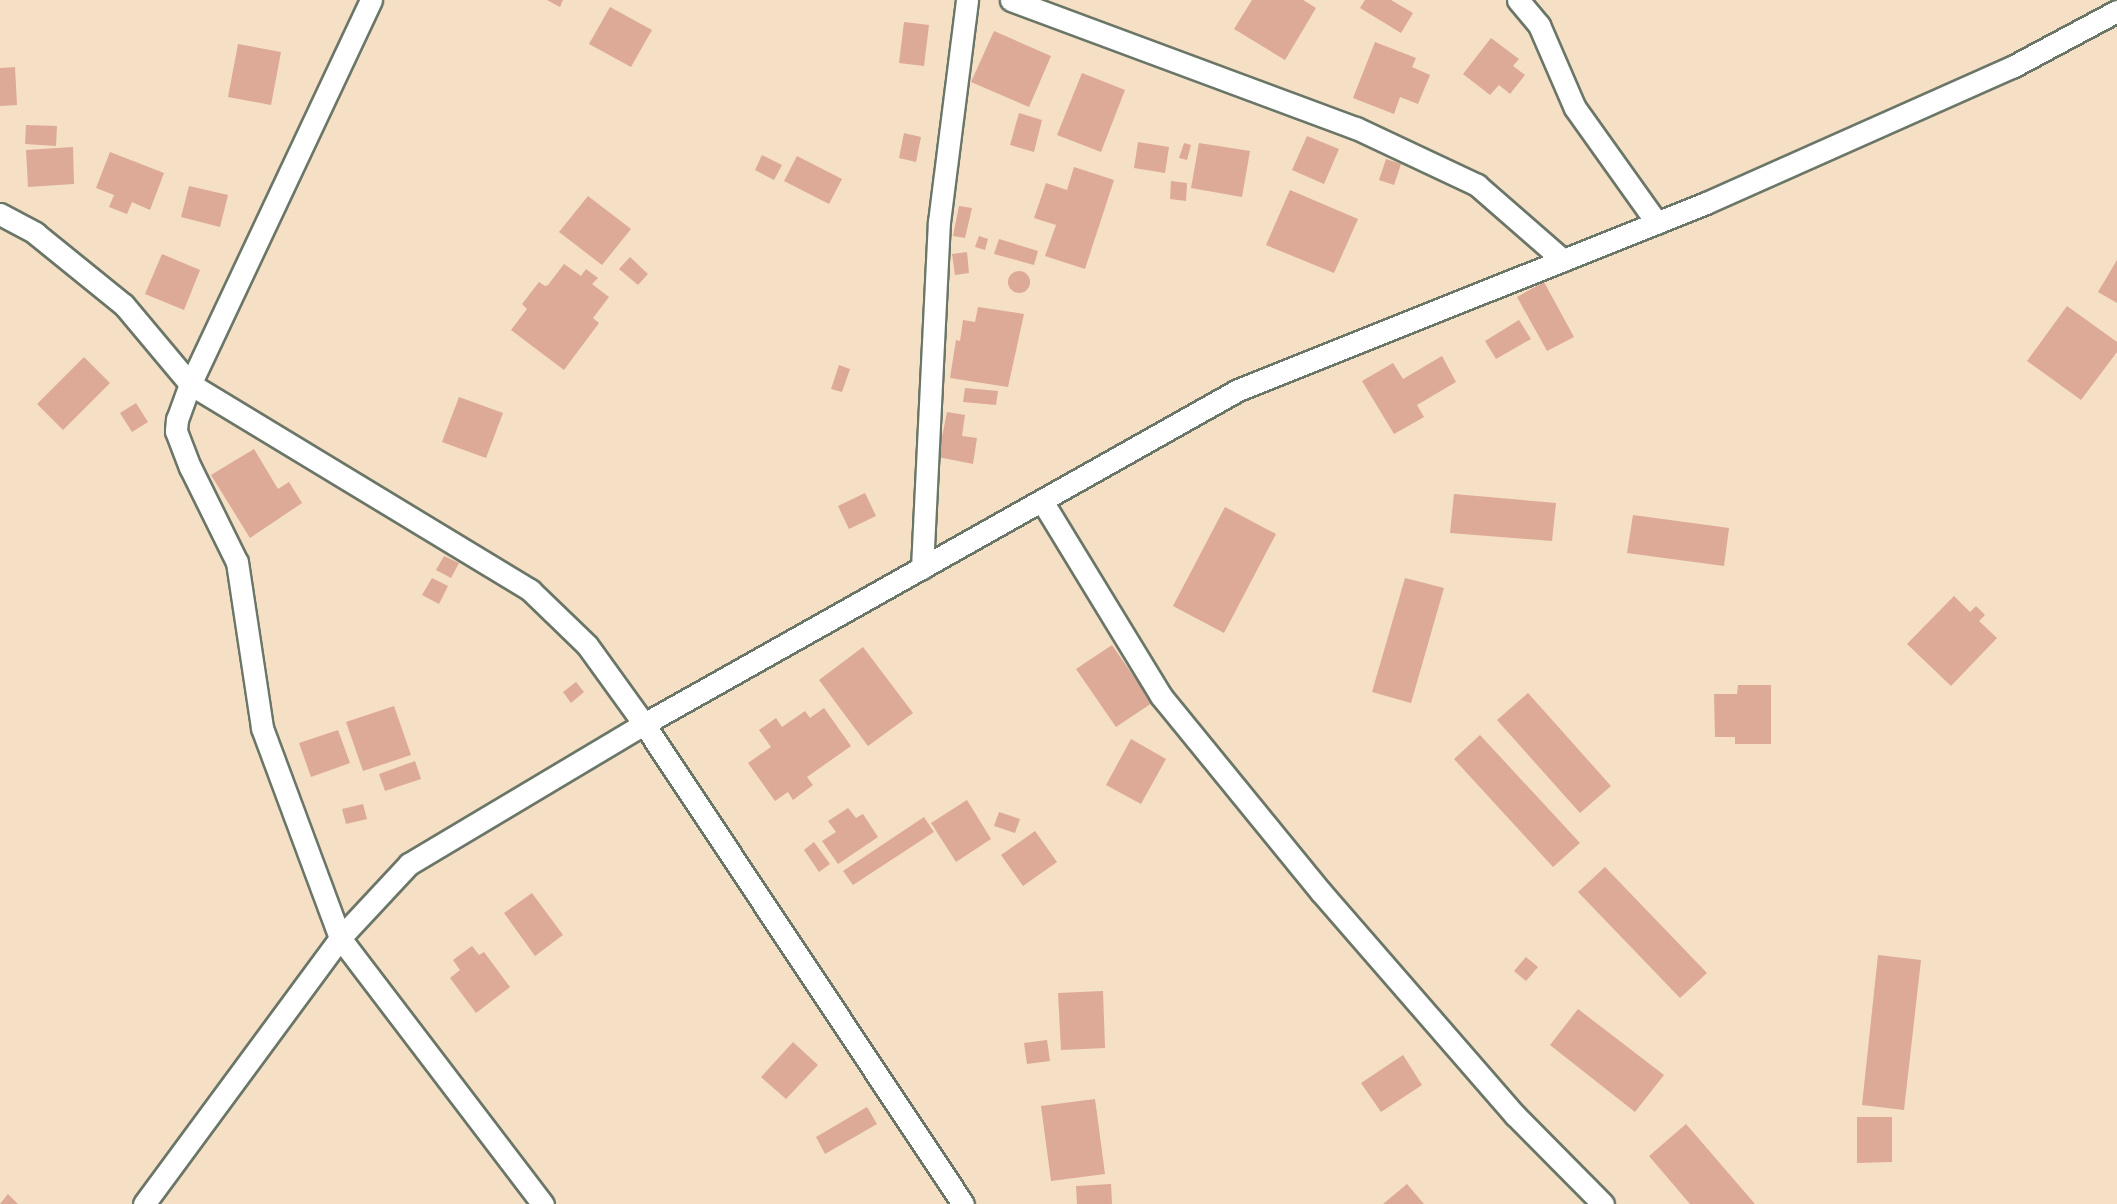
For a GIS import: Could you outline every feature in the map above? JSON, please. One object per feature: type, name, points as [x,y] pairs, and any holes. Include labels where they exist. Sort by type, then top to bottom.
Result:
[{"type":"street","points":[[371,0],[190,384],[177,418],[176,431],[190,468],[237,562],[262,728],[340,938],[543,1204]]},
{"type":"street","points":[[922,568],[939,222],[967,0]]},
{"type":"street","points":[[1011,0],[1356,128],[1477,185],[1563,260]]},
{"type":"street","points":[[1518,0],[1539,25],[1575,108],[1657,223]]},
{"type":"street","points":[[144,1204],[340,938],[409,864],[644,724],[1238,390],[1657,223],[2012,67],[2117,11]]},
{"type":"street","points":[[0,214],[35,233],[124,305],[190,384],[530,590],[587,645],[644,724],[963,1204]]},
{"type":"street","points":[[1042,501],[1161,696],[1321,892],[1507,1106],[1603,1204]]},
{"type":"building","points":[[547,0],[563,0],[560,7]]},
{"type":"building","points":[[1252,0],[1303,0],[1316,8],[1285,60],[1234,29]]},
{"type":"building","points":[[1365,0],[1391,0],[1413,13],[1401,33],[1360,8]]},
{"type":"building","points":[[610,7],[652,30],[631,67],[589,44]]},
{"type":"building","points":[[904,22],[929,25],[924,66],[899,63]]},
{"type":"building","points":[[994,31],[1051,56],[1029,107],[971,82]]},
{"type":"building","points":[[1491,38],[1519,59],[1513,66],[1525,75],[1510,94],[1499,85],[1490,95],[1463,74]]},
{"type":"building","points":[[1375,42],[1416,58],[1412,67],[1430,75],[1418,104],[1400,97],[1394,114],[1353,98]]},
{"type":"building","points":[[238,44],[281,52],[271,105],[228,97]]},
{"type":"building","points":[[15,67],[17,105],[0,106],[0,68]]},
{"type":"building","points":[[1082,73],[1125,90],[1101,152],[1057,135]]},
{"type":"building","points":[[1019,113],[1042,120],[1034,152],[1010,145]]},
{"type":"building","points":[[26,125],[57,126],[56,146],[25,144]]},
{"type":"building","points":[[904,133],[921,137],[916,162],[899,158]]},
{"type":"building","points":[[1307,136],[1339,149],[1324,184],[1292,170]]},
{"type":"building","points":[[1138,142],[1169,147],[1165,173],[1134,168]]},
{"type":"building","points":[[1184,143],[1191,145],[1187,160],[1179,158]]},
{"type":"building","points":[[1199,143],[1250,151],[1242,197],[1191,188]]},
{"type":"building","points":[[73,147],[74,184],[28,187],[26,150]]},
{"type":"building","points":[[110,152],[164,173],[150,210],[132,202],[127,214],[109,207],[114,195],[96,188]]},
{"type":"building","points":[[762,155],[782,165],[774,180],[755,170]]},
{"type":"building","points":[[797,156],[842,179],[829,204],[784,181]]},
{"type":"building","points":[[1386,159],[1401,164],[1394,185],[1379,180]]},
{"type":"building","points":[[1074,167],[1114,180],[1085,269],[1045,256],[1056,225],[1034,218],[1046,183],[1067,190]]},
{"type":"building","points":[[1171,181],[1187,183],[1186,201],[1170,199]]},
{"type":"building","points":[[189,186],[228,195],[220,227],[181,217]]},
{"type":"building","points":[[1290,190],[1358,219],[1334,273],[1266,245]]},
{"type":"building","points":[[588,196],[631,229],[602,265],[559,232]]},
{"type":"building","points":[[959,206],[972,208],[965,238],[953,236]]},
{"type":"building","points":[[979,236],[988,239],[985,250],[975,247]]},
{"type":"building","points":[[999,239],[1038,251],[1034,265],[994,254]]},
{"type":"building","points":[[967,252],[969,273],[955,275],[952,254]]},
{"type":"building","points":[[162,254],[200,270],[184,310],[145,294]]},
{"type":"building","points":[[630,257],[648,274],[638,285],[619,269]]},
{"type":"building","points":[[2117,260],[2117,303],[2098,292]]},
{"type":"building","points":[[564,264],[581,276],[586,269],[598,278],[592,284],[609,297],[593,318],[599,323],[564,370],[511,330],[527,309],[522,304],[539,282],[545,286],[548,285]]},
{"type":"building","points":[[1019,271],[1027,274],[1030,282],[1027,290],[1019,293],[1011,290],[1008,282],[1011,274]]},
{"type":"building","points":[[1544,282],[1574,337],[1547,351],[1517,297]]},
{"type":"building","points":[[2067,306],[2117,342],[2117,352],[2081,400],[2027,361]]},
{"type":"building","points":[[978,307],[1024,314],[1008,387],[950,378],[956,340],[960,341],[963,320],[975,322]]},
{"type":"building","points":[[1519,320],[1531,339],[1496,359],[1485,341]]},
{"type":"building","points":[[1442,356],[1456,382],[1417,405],[1424,417],[1394,434],[1362,381],[1393,363],[1403,379]]},
{"type":"building","points":[[84,357],[110,383],[63,430],[37,404]]},
{"type":"building","points":[[839,365],[850,369],[842,392],[831,389]]},
{"type":"building","points":[[965,388],[998,391],[996,405],[963,402]]},
{"type":"building","points":[[459,397],[503,413],[486,458],[442,442]]},
{"type":"building","points":[[136,403],[148,422],[132,432],[120,413]]},
{"type":"building","points":[[947,412],[965,415],[962,436],[977,438],[973,464],[938,457]]},
{"type":"building","points":[[254,449],[278,489],[289,482],[302,503],[250,538],[211,475]]},
{"type":"building","points":[[865,493],[876,516],[849,529],[838,506]]},
{"type":"building","points":[[1454,494],[1556,503],[1552,541],[1450,533]]},
{"type":"building","points":[[1225,507],[1276,534],[1224,633],[1173,606]]},
{"type":"building","points":[[1633,515],[1729,528],[1724,566],[1627,553]]},
{"type":"building","points":[[444,556],[459,563],[451,578],[436,570]]},
{"type":"building","points":[[432,578],[448,586],[439,604],[422,595]]},
{"type":"building","points":[[1405,578],[1444,588],[1411,703],[1372,692]]},
{"type":"building","points":[[1954,596],[1970,612],[1976,606],[1985,615],[1979,621],[1997,638],[1951,686],[1907,644]]},
{"type":"building","points":[[1112,645],[1152,703],[1116,727],[1076,669]]},
{"type":"building","points":[[863,647],[913,713],[868,746],[819,680]]},
{"type":"building","points":[[576,682],[584,692],[571,703],[563,692]]},
{"type":"building","points":[[1738,685],[1771,685],[1771,744],[1735,744],[1735,737],[1715,737],[1714,694],[1737,694]]},
{"type":"building","points":[[1528,693],[1611,786],[1580,813],[1497,720]]},
{"type":"building","points":[[394,706],[411,755],[363,771],[346,722]]},
{"type":"building","points":[[824,708],[851,746],[807,777],[813,785],[793,800],[788,792],[775,801],[748,763],[771,747],[759,730],[776,718],[782,727],[805,711],[810,718]]},
{"type":"building","points":[[338,730],[350,763],[311,777],[299,743]]},
{"type":"building","points":[[1480,735],[1580,843],[1553,867],[1454,759]]},
{"type":"building","points":[[1131,739],[1166,759],[1141,804],[1106,785]]},
{"type":"building","points":[[415,761],[421,779],[385,791],[379,774]]},
{"type":"building","points":[[967,800],[991,839],[956,862],[931,823]]},
{"type":"building","points":[[363,804],[367,819],[346,824],[342,809]]},
{"type":"building","points":[[848,808],[856,818],[863,814],[878,837],[838,864],[822,841],[836,832],[828,821]]},
{"type":"building","points":[[999,812],[1020,819],[1015,833],[994,826]]},
{"type":"building","points":[[924,817],[934,832],[853,885],[843,871]]},
{"type":"building","points":[[1035,831],[1057,862],[1023,886],[1001,855]]},
{"type":"building","points":[[814,842],[830,864],[819,872],[804,850]]},
{"type":"building","points":[[1605,867],[1707,973],[1680,998],[1578,892]]},
{"type":"building","points":[[532,893],[563,935],[535,956],[504,913]]},
{"type":"building","points":[[472,946],[479,955],[484,952],[510,987],[476,1013],[450,978],[460,970],[453,960]]},
{"type":"building","points":[[1878,955],[1921,960],[1904,1110],[1862,1105]]},
{"type":"building","points":[[1526,957],[1538,967],[1526,981],[1514,971]]},
{"type":"building","points":[[1103,991],[1105,1048],[1061,1050],[1058,993]]},
{"type":"building","points":[[1578,1009],[1664,1075],[1635,1112],[1550,1045]]},
{"type":"building","points":[[1047,1040],[1050,1061],[1027,1064],[1024,1043]]},
{"type":"building","points":[[793,1042],[818,1065],[786,1099],[761,1077]]},
{"type":"building","points":[[1403,1055],[1422,1085],[1381,1112],[1361,1083]]},
{"type":"building","points":[[1095,1099],[1105,1174],[1051,1181],[1041,1106]]},
{"type":"building","points":[[867,1107],[877,1124],[825,1154],[816,1137]]},
{"type":"building","points":[[1857,1117],[1892,1117],[1892,1162],[1857,1163]]},
{"type":"building","points":[[1686,1124],[1755,1204],[1690,1204],[1649,1156]]},
{"type":"building","points":[[1111,1184],[1112,1204],[1077,1204],[1076,1186]]},
{"type":"building","points":[[1407,1184],[1424,1204],[1383,1204]]},
{"type":"building","points":[[8,1194],[18,1204],[0,1204]]}]
